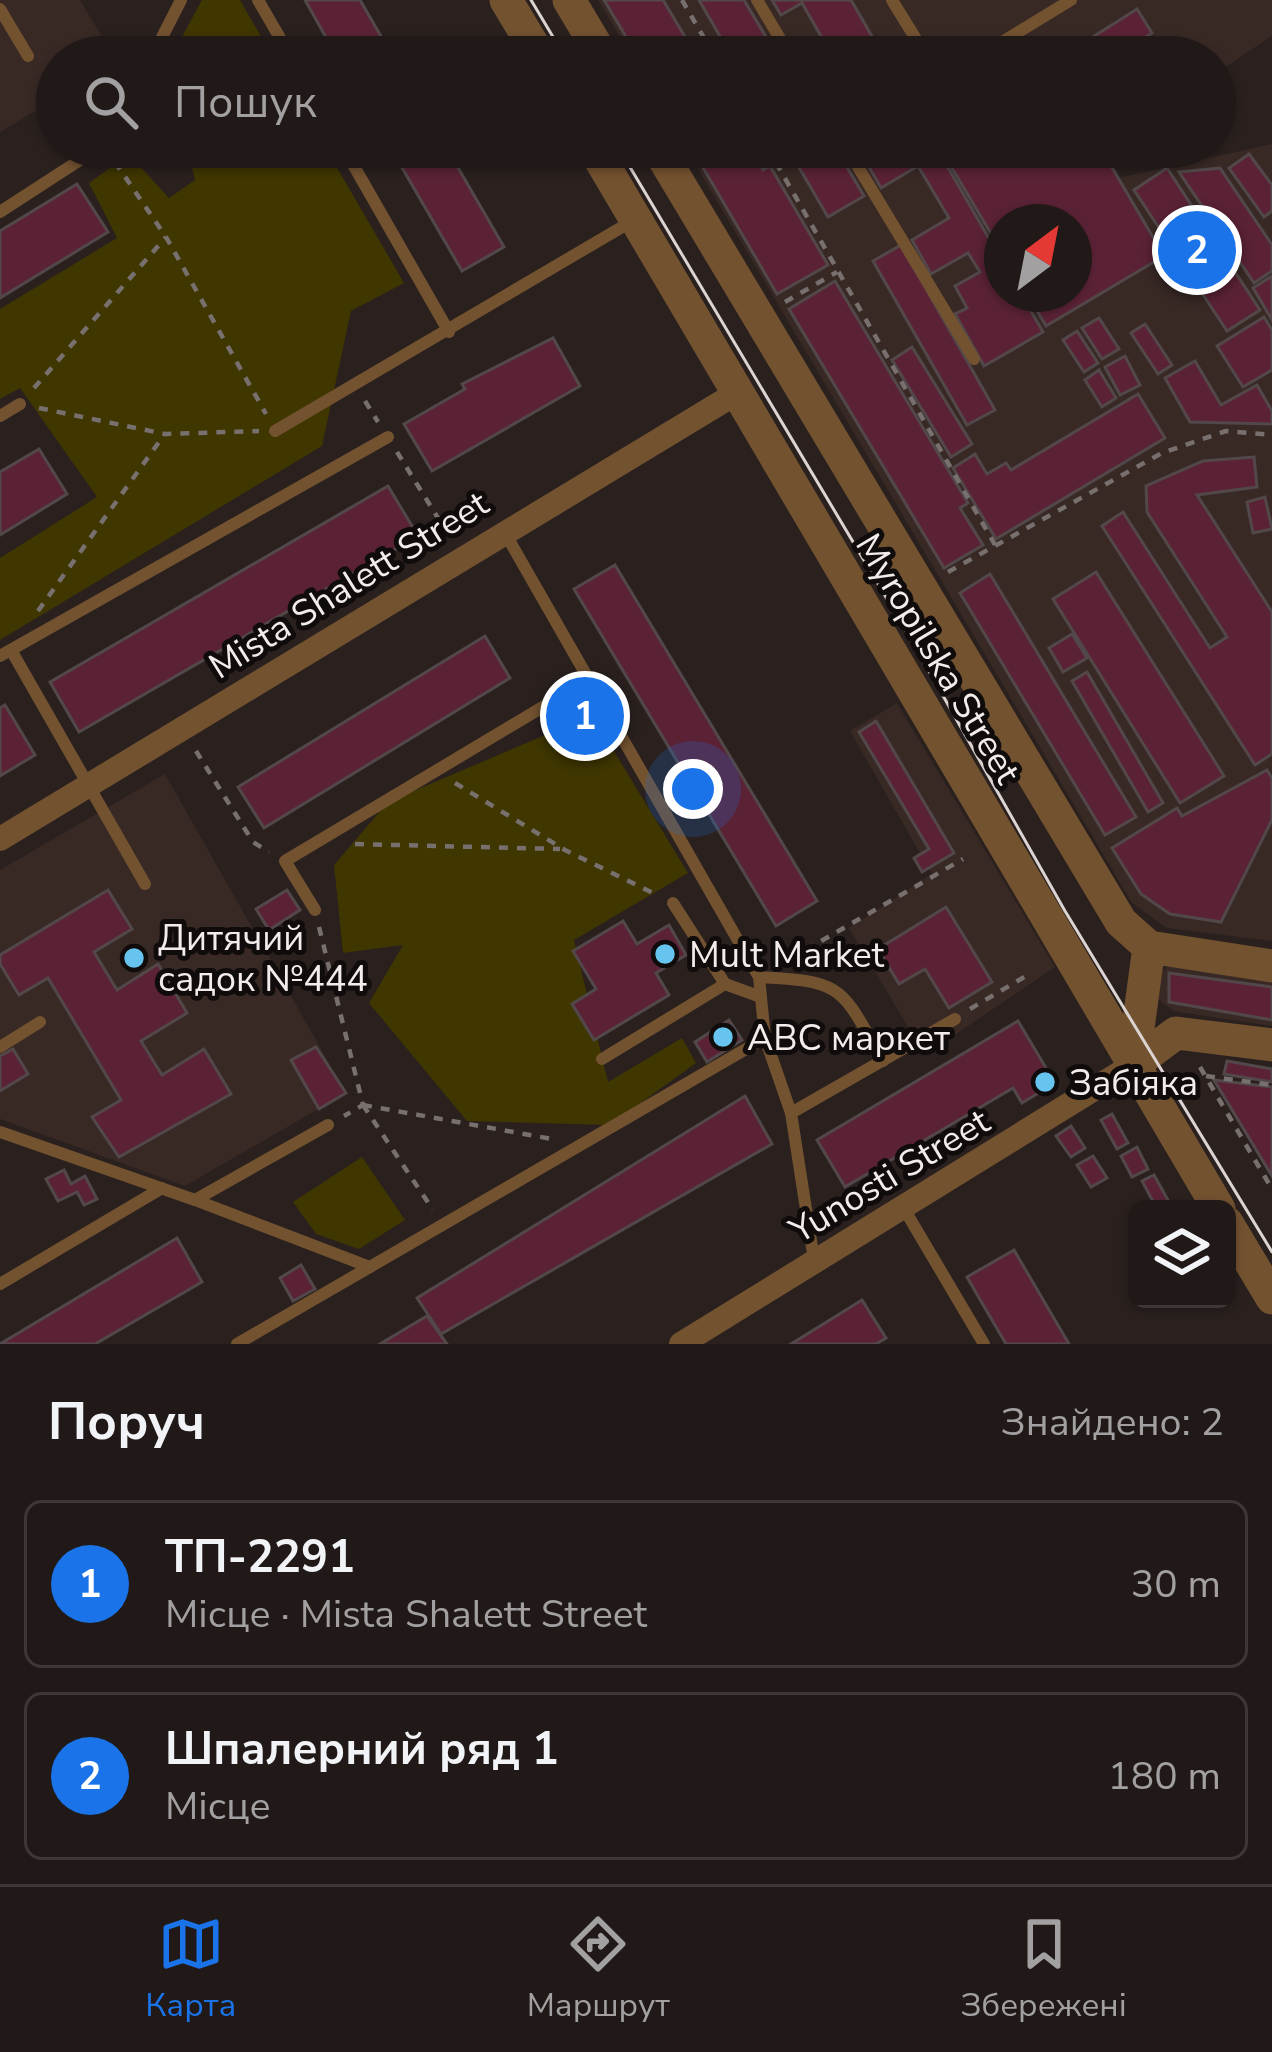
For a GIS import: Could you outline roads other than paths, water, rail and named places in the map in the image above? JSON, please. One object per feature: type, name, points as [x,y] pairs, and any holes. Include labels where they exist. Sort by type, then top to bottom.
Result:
[{"type":"street","points":[[506,0],[527,36]]},
{"type":"street","points":[[568,0],[590,36]]},
{"type":"street","name":"Myropilska Street","points":[[605,168],[1214,1200]]},
{"type":"street","name":"Myropilska Street","points":[[670,168],[1121,922],[1149,947]]},
{"type":"street","name":"Mista Shalett Street","points":[[0,839],[735,394]]},
{"type":"street","points":[[1133,1065],[1149,947],[1272,966]]},
{"type":"street","points":[[1133,1065],[1176,1033],[1272,1045]]},
{"type":"street","name":"Yunosti Street","points":[[681,1344],[1133,1065]]},
{"type":"street","points":[[1236,1238],[1272,1298]]},
{"type":"lane","points":[[163,36],[181,0]]},
{"type":"lane","points":[[258,0],[279,36]]},
{"type":"lane","points":[[757,0],[778,36]]},
{"type":"lane","points":[[892,0],[914,36]]},
{"type":"lane","points":[[1012,36],[1071,0]]},
{"type":"lane","points":[[0,9],[28,56]]},
{"type":"lane","points":[[0,212],[70,168]]},
{"type":"lane","points":[[355,168],[449,332]]},
{"type":"lane","points":[[859,168],[974,359]]},
{"type":"lane","points":[[275,431],[635,219]]},
{"type":"lane","points":[[0,416],[20,404]]},
{"type":"lane","points":[[145,884],[90,783],[5,653],[388,437]]},
{"type":"lane","points":[[504,530],[760,977],[765,1038],[791,1113],[814,1262]]},
{"type":"lane","points":[[315,910],[285,861],[592,677]]},
{"type":"lane","points":[[673,903],[725,984],[761,997]]},
{"type":"lane","points":[[760,977],[809,979],[838,990],[883,1060]]},
{"type":"lane","points":[[602,1059],[725,984]]},
{"type":"lane","points":[[791,1113],[955,1018]]},
{"type":"lane","points":[[0,1047],[40,1022]]},
{"type":"lane","points":[[237,1344],[765,1038]]},
{"type":"lane","points":[[195,1200],[328,1125]]},
{"type":"lane","points":[[0,1132],[370,1267]]},
{"type":"lane","points":[[0,1284],[162,1188]]},
{"type":"lane","points":[[903,1208],[981,1343]]},
{"type":"tram line","points":[[531,0],[552,36]]},
{"type":"tram line","points":[[630,168],[912,641],[1065,911],[1272,1252]]},
{"type":"place","name":"Шпалерний ряд 1","points":[[1197,250]]},
{"type":"place","name":"ТП-2291","points":[[585,716]]},
{"type":"place","name":"Mult Market","points":[[665,954]]},
{"type":"place","name":"Дитячий садок №444","points":[[134,958]]},
{"type":"place","name":"АВС маркет","points":[[723,1037]]},
{"type":"place","name":"Забіяка","points":[[1045,1082]]}]
